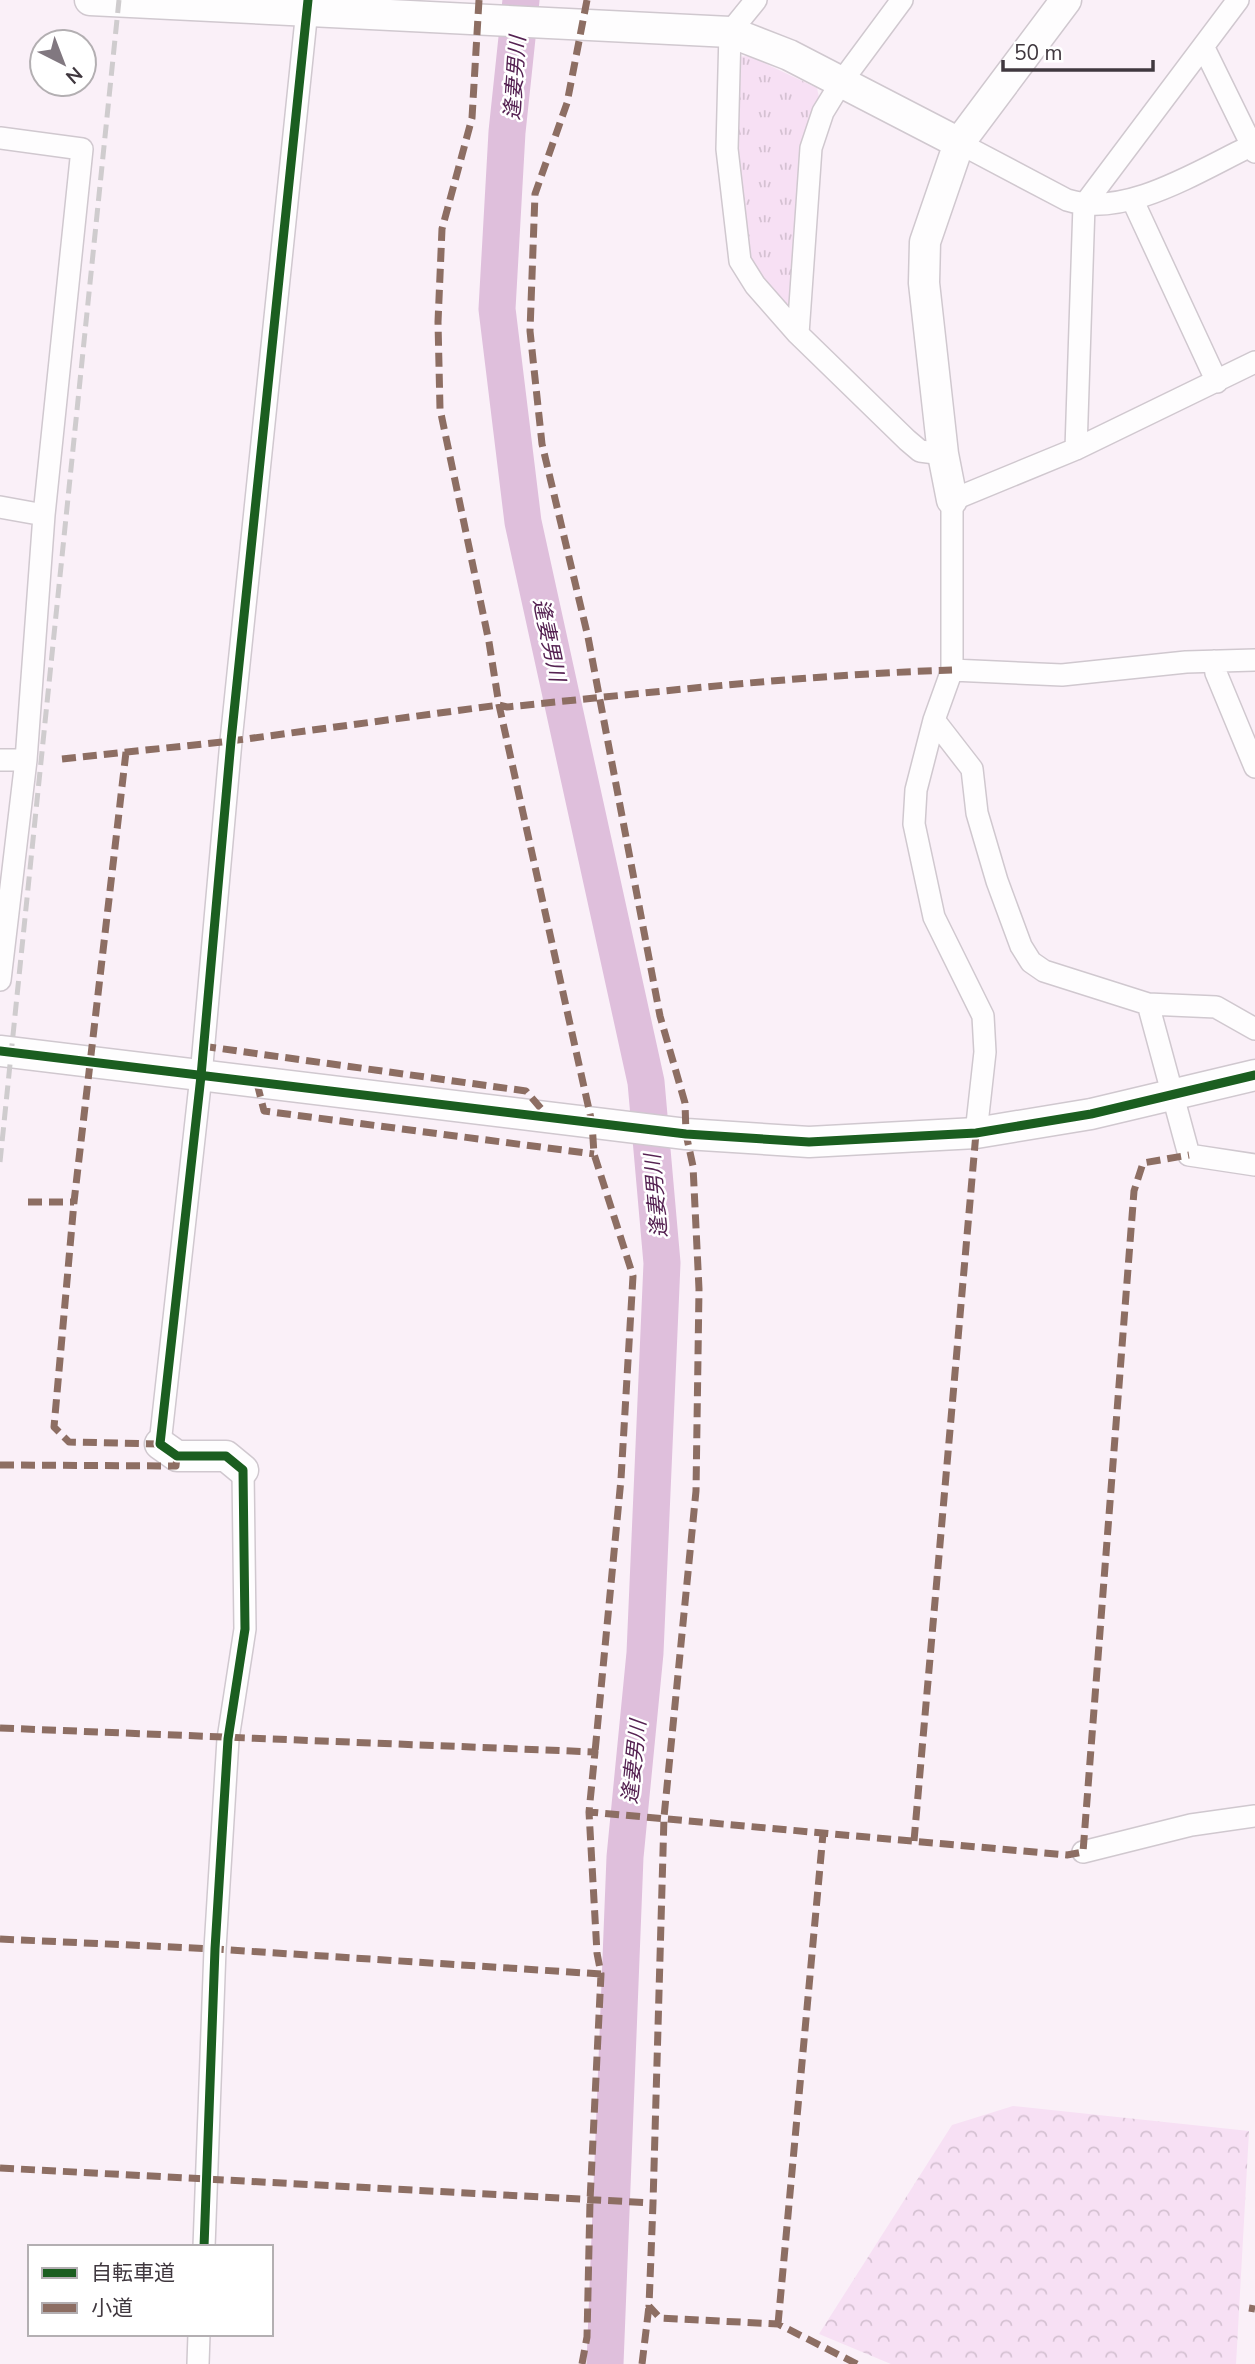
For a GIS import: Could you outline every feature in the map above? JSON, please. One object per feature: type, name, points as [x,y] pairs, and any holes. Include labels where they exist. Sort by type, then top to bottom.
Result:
[{"type":"street","points":[[90,0],[308,6],[578,26],[730,32],[842,81],[1067,200],[1084,205],[1133,201],[1254,147],[1203,48]]},
{"type":"street","points":[[756,0],[730,32],[727,149],[740,261],[755,285],[798,334],[920,451],[943,454]]},
{"type":"street","points":[[798,334],[810,148],[823,112],[842,81],[902,0]]},
{"type":"street","points":[[976,1133],[985,1052],[983,1016],[934,917],[914,824],[916,790],[934,720],[952,670],[952,500],[943,454],[923,263],[935,209],[959,143],[1066,0]]},
{"type":"street","points":[[1076,449],[1084,205],[1238,0]]},
{"type":"street","points":[[204,2245],[215,1949],[228,1739],[246,1629],[243,1470],[226,1456],[177,1457],[160,1444],[201,1076],[229,754],[308,6]]},
{"type":"street","points":[[0,138],[82,149],[44,515],[26,760],[0,980]]},
{"type":"street","points":[[1133,201],[1217,382]]},
{"type":"street","points":[[952,500],[1076,449],[1255,362]]},
{"type":"street","points":[[0,507],[44,515]]},
{"type":"street","points":[[952,670],[1062,675],[1214,661],[1255,660]]},
{"type":"street","points":[[1214,661],[1216,673],[1255,768]]},
{"type":"street","points":[[934,720],[972,769],[977,813],[997,881],[1021,946],[1031,962],[1044,971],[1148,1004],[1216,1007],[1255,1029]]},
{"type":"street","points":[[0,760],[26,760]]},
{"type":"street","points":[[1148,1004],[1189,1155],[1255,1165]]},
{"type":"street","points":[[0,1051],[686,1134],[808,1142],[976,1133],[1091,1114],[1255,1075]]},
{"type":"street","points":[[1083,1853],[1191,1825],[1255,1816]]},
{"type":"street","points":[[198,2364],[199,2336]]},
{"type":"green space","points":[[749,56],[817,88],[820,102],[795,310],[785,309],[744,259],[730,150],[735,57]]},
{"type":"green space","points":[[1013,2106],[1249,2131],[1236,2364],[891,2364],[819,2334],[952,2125]]},
{"type":"waterway","name":"逢妻男川","points":[[521,0],[507,132],[497,309],[523,522],[646,1082],[662,1263],[645,1653],[625,1857],[605,2364]]},
{"type":"railway","points":[[0,1162],[119,0]]},
{"type":"marked path","points":[[479,0],[472,118],[442,229],[438,322],[440,409],[489,642],[499,705],[592,1123],[594,1154],[633,1276],[621,1479],[595,1752]]},
{"type":"marked path","points":[[587,0],[567,103],[535,194],[530,331],[542,444],[588,637],[660,1016],[685,1103],[686,1134],[693,1166],[699,1289],[696,1491],[664,1817],[653,2203]]},
{"type":"marked path","points":[[62,759],[231,741],[499,705],[507,707],[785,680],[952,670]]},
{"type":"marked path","points":[[126,752],[74,1202],[54,1427],[69,1442],[160,1444]]},
{"type":"marked path","points":[[202,1046],[526,1091],[550,1119]]},
{"type":"marked path","points":[[257,1083],[264,1111],[594,1154]]},
{"type":"marked path","points":[[914,1841],[976,1133]]},
{"type":"marked path","points":[[0,1728],[595,1752],[589,1812],[1067,1855],[1083,1852],[1134,1191],[1143,1163],[1189,1155]]},
{"type":"marked path","points":[[28,1202],[74,1202]]},
{"type":"marked path","points":[[0,1465],[176,1466],[177,1456]]},
{"type":"marked path","points":[[582,2364],[587,2337],[590,2201],[601,1974],[597,1953],[589,1812]]},
{"type":"marked path","points":[[778,2324],[823,1834]]},
{"type":"marked path","points":[[0,1939],[215,1949],[601,1974]]},
{"type":"marked path","points":[[0,2168],[653,2203],[649,2306],[660,2318],[778,2324],[857,2364]]},
{"type":"marked path","points":[[642,2364],[649,2306]]},
{"type":"marked path","points":[[1249,2308],[1255,2309]]},
{"type":"cycle path","points":[[204,2245],[215,1949],[228,1739],[245,1629],[243,1470],[226,1456],[177,1456],[160,1444],[201,1076],[231,741],[308,0]]},
{"type":"cycle path","points":[[0,1051],[686,1134],[809,1142],[976,1133],[1091,1114],[1255,1075]]}]
